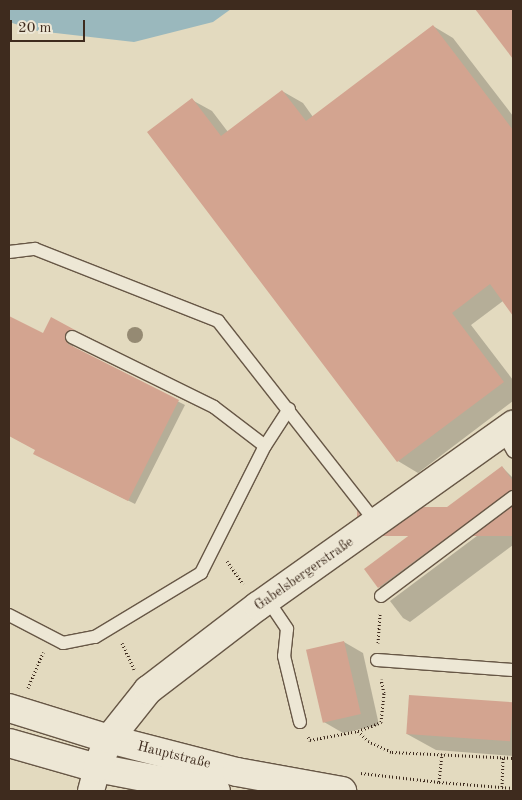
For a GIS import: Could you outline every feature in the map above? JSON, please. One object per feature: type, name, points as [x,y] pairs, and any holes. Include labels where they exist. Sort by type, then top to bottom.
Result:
[{"type":"main road","name":"Gabelsbergerstraße","points":[[94,779],[109,739],[148,690],[262,602],[510,436]]},
{"type":"main road","name":"Hauptstraße","points":[[15,710],[109,739],[237,772],[342,791]]},
{"type":"main road","name":"Hauptstraße","points":[[9,743],[94,779],[216,791]]},
{"type":"lane","points":[[9,252],[36,249],[218,320],[377,524]]},
{"type":"lane","points":[[72,337],[214,407],[265,446]]},
{"type":"lane","points":[[9,615],[62,643],[96,637],[201,573],[265,446],[289,409]]},
{"type":"lane","points":[[381,596],[513,497]]},
{"type":"lane","points":[[262,602],[287,630],[284,656],[300,722]]},
{"type":"lane","points":[[377,660],[513,670]]},
{"type":"path","points":[[216,544],[262,602]]},
{"type":"path","points":[[300,722],[310,740],[358,731],[382,722],[384,693],[377,660],[381,596]]},
{"type":"path","points":[[113,626],[137,675],[148,690]]},
{"type":"path","points":[[15,710],[50,636]]},
{"type":"path","points":[[358,731],[368,742],[392,752],[513,758]]},
{"type":"path","points":[[502,787],[503,757]]},
{"type":"path","points":[[439,782],[513,788]]},
{"type":"water","points":[[9,9],[231,9],[213,22],[134,42],[38,31],[9,22]]},
{"type":"building","points":[[475,9],[513,9],[513,59]]},
{"type":"building","points":[[433,25],[513,130],[513,316],[490,284],[452,313],[504,382],[397,462],[147,132],[192,98],[221,136],[282,90],[306,121]]},
{"type":"building","points":[[9,316],[43,333],[51,317],[75,330],[65,334],[68,344],[179,400],[128,501],[33,454],[35,450],[9,436]]},
{"type":"building","points":[[502,466],[513,481],[513,489],[378,588],[364,569]]},
{"type":"building","points":[[357,507],[513,507],[513,536],[357,536]]},
{"type":"building","points":[[344,641],[361,714],[323,723],[306,650]]},
{"type":"building","points":[[409,695],[513,702],[510,741],[406,734]]}]
